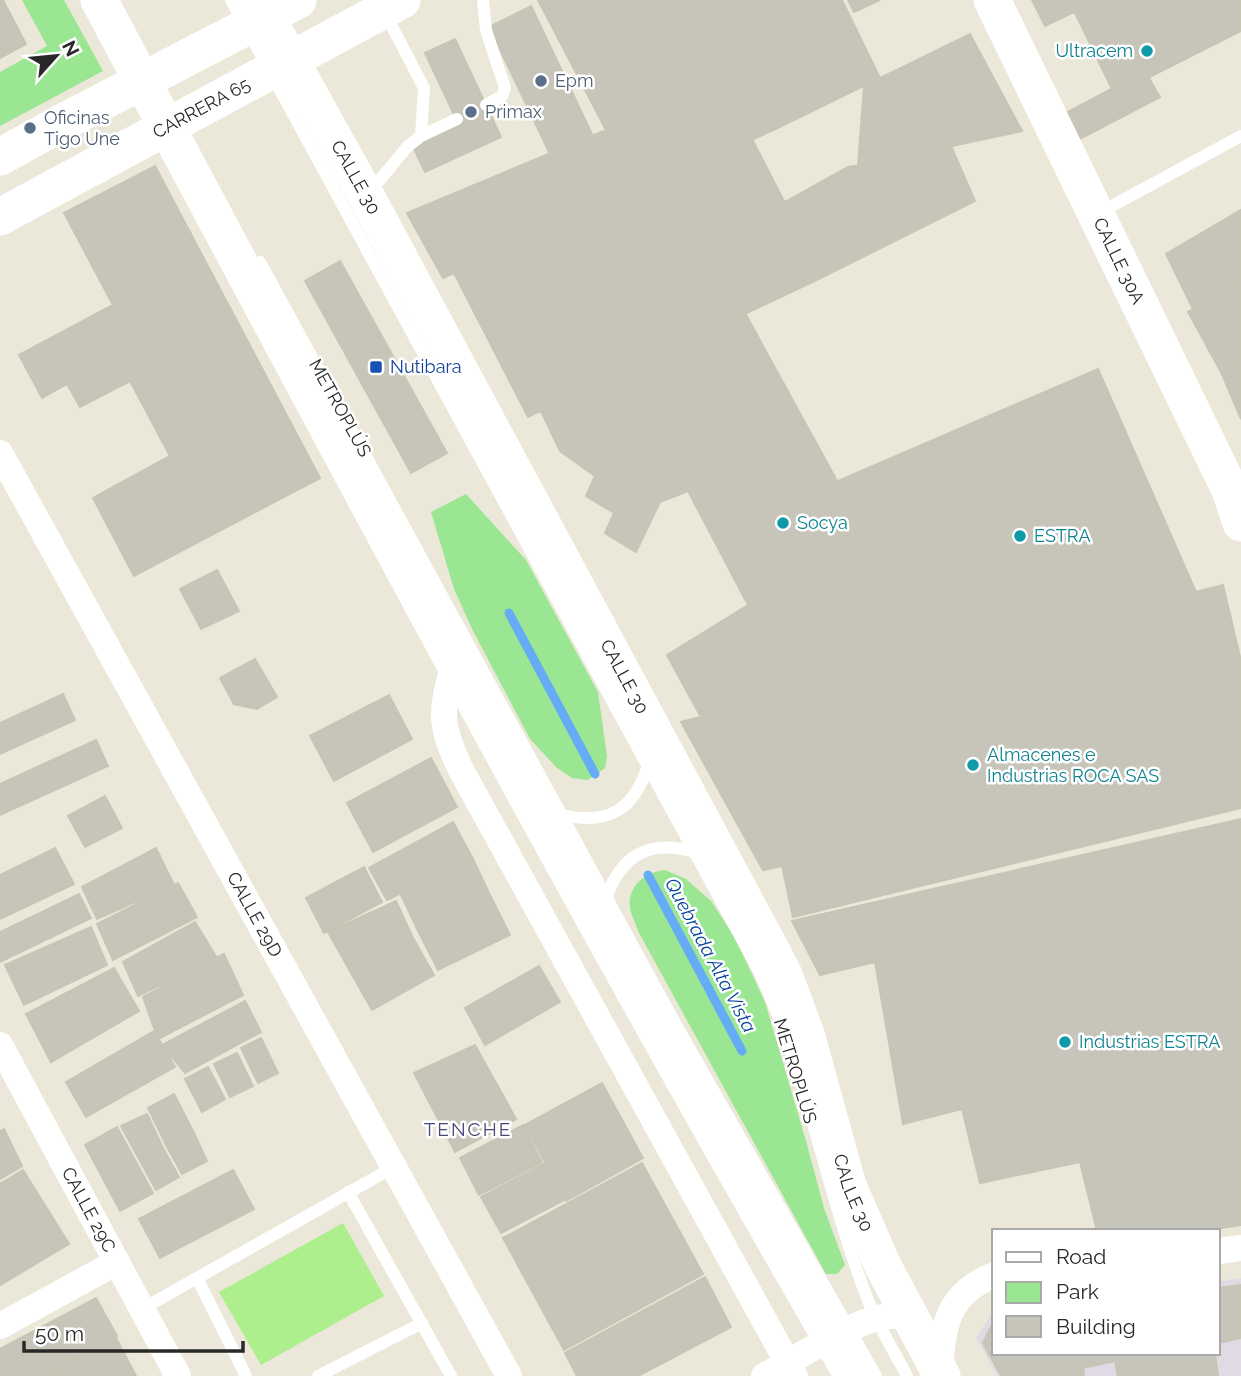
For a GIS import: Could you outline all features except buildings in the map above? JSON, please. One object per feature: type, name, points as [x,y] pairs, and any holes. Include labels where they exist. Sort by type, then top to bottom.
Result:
[{"type":"main road","points":[[99,0],[154,75],[454,662],[630,982],[841,1334],[853,1376]]},
{"type":"main road","name":"CALLE 30A","points":[[992,0],[1237,500]]},
{"type":"main road","name":"CARRERA 65","points":[[0,217],[393,5]]},
{"type":"main road","points":[[0,157],[154,75],[260,9]]},
{"type":"main road","name":"CALLE 30","points":[[260,9],[281,66],[366,196],[779,966],[806,1034],[849,1186],[883,1266],[894,1318],[929,1375]]},
{"type":"street","name":"CALLE 29D","points":[[0,453],[509,1376]]},
{"type":"street","points":[[454,662],[443,709],[444,728],[461,770],[791,1370]]},
{"type":"street","name":"CALLE 29C","points":[[0,1045],[178,1376]]},
{"type":"street","points":[[1220,1251],[1241,1248]]},
{"type":"street","points":[[0,1326],[117,1262]]},
{"type":"street","points":[[929,1375],[945,1323],[959,1297],[992,1276]]},
{"type":"street","points":[[764,1376],[791,1370],[841,1334],[894,1318]]},
{"type":"lane","points":[[482,0],[485,30],[505,88],[502,96],[486,104]]},
{"type":"lane","points":[[393,5],[424,89],[421,136]]},
{"type":"lane","name":"METROPLÚS","points":[[281,66],[648,766],[758,969],[781,1022],[827,1178],[866,1297],[894,1318]]},
{"type":"lane","points":[[366,196],[407,147],[421,136],[457,119]]},
{"type":"lane","points":[[1095,214],[1241,136]]},
{"type":"lane","name":"METROPLÚS","points":[[252,249],[562,815],[841,1334],[876,1376]]},
{"type":"lane","points":[[562,815],[592,819],[617,812],[636,794],[648,766]]},
{"type":"lane","points":[[606,898],[619,870],[631,858],[664,846],[695,852]]},
{"type":"lane","points":[[142,1308],[394,1167]]},
{"type":"lane","points":[[348,1192],[451,1376]]},
{"type":"lane","points":[[197,1278],[246,1376]]},
{"type":"lane","points":[[318,1376],[422,1323]]},
{"type":"shaded area","points":[[1241,1278],[1241,1376],[997,1376],[976,1337],[992,1314],[992,1355],[1220,1355],[1220,1281]]},
{"type":"green space","points":[[22,0],[64,0],[103,71],[0,126],[0,72],[47,46]]},
{"type":"green space","points":[[466,494],[526,560],[598,692],[607,756],[605,768],[588,780],[572,778],[557,768],[530,739],[454,589],[431,512]]},
{"type":"green space","points":[[665,870],[686,879],[711,901],[734,936],[765,1002],[824,1208],[845,1265],[837,1274],[826,1274],[638,931],[630,909],[631,894],[644,877]]},
{"type":"green space","points":[[343,1223],[384,1296],[261,1365],[219,1292]]},
{"type":"waterway","name":"Quebrada Alta Vista","points":[[509,613],[595,774]]},
{"type":"waterway","name":"Quebrada Alta Vista","points":[[648,875],[742,1051]]},
{"type":"place","name":"Ultracem","points":[[1147,51]]},
{"type":"place","name":"Epm","points":[[541,81]]},
{"type":"place","name":"Primax","points":[[471,112]]},
{"type":"place","name":"Oficinas Tigo Une","points":[[30,128]]},
{"type":"place","name":"Nutibara","points":[[376,367]]},
{"type":"place","name":"Socya","points":[[783,523]]},
{"type":"place","name":"ESTRA","points":[[1020,536]]},
{"type":"place","name":"Almacenes e Industrias ROCA SAS","points":[[973,765]]},
{"type":"place","name":"Industrias ESTRA","points":[[1065,1042]]},
{"type":"district","name":"TENCHE","points":[[468,1129]]}]
